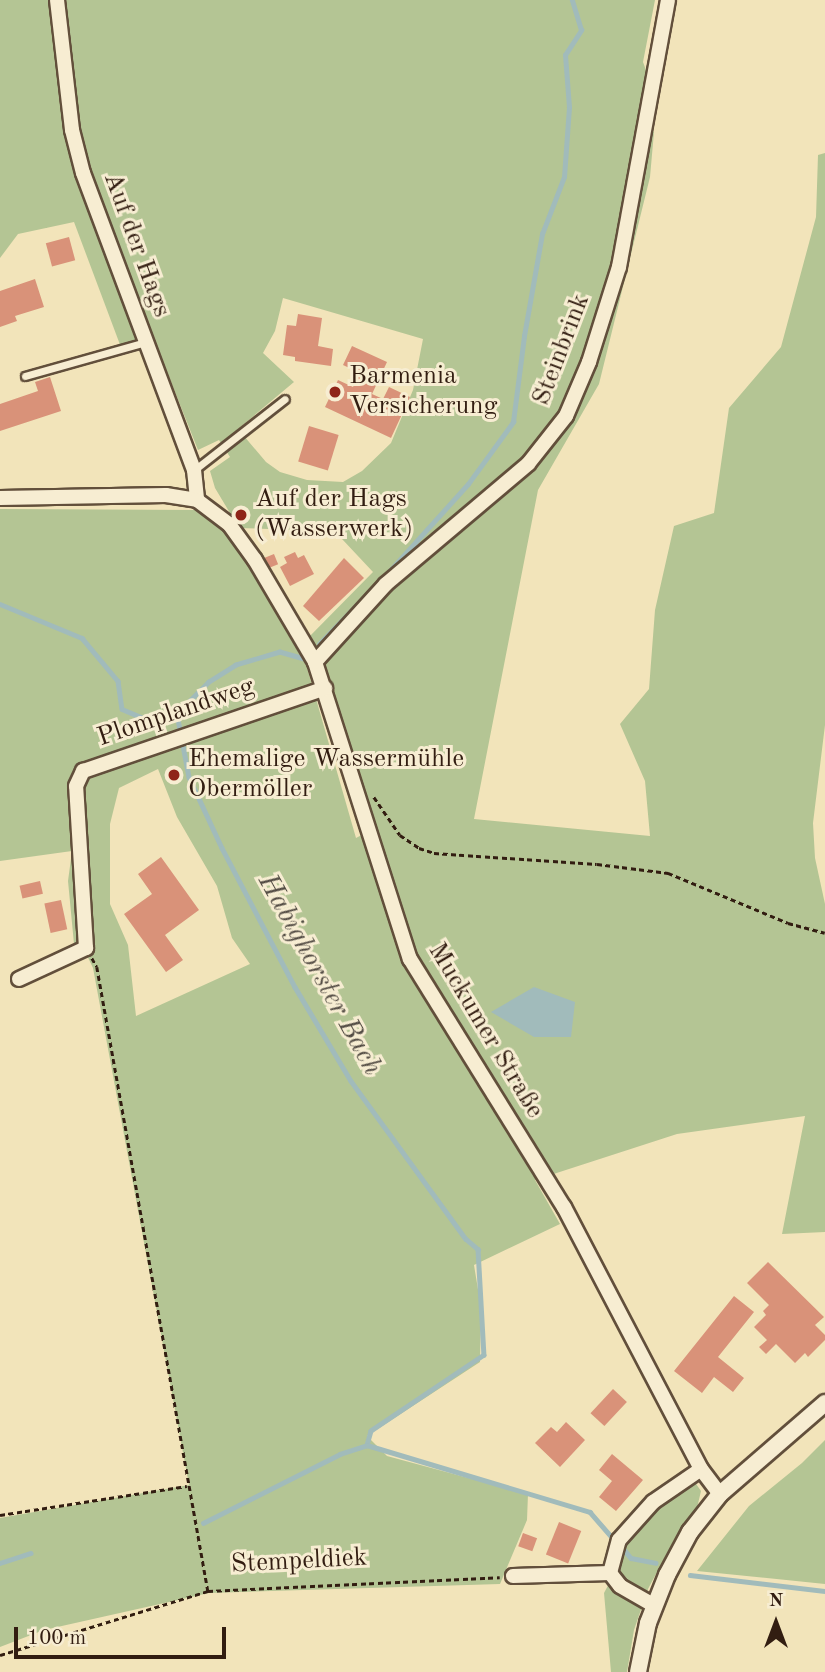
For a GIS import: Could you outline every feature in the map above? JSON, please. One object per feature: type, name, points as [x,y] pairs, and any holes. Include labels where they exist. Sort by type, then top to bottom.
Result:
[{"type":"street","name":"Auf der Hags","points":[[57,0],[72,130],[83,173],[194,470],[197,500]]},
{"type":"street","name":"Steinbrink","points":[[315,662],[386,584],[528,464],[566,416],[589,362],[619,267],[668,0]]},
{"type":"street","points":[[0,498],[166,495],[197,500]]},
{"type":"street","name":"Muckumer Straße","points":[[197,500],[236,533],[255,560],[315,662],[410,959],[564,1207],[701,1469],[720,1494]]},
{"type":"street","name":"Plomplandweg","points":[[86,948],[76,786],[83,771],[325,688]]},
{"type":"street","points":[[19,979],[86,948]]},
{"type":"street","points":[[638,1672],[654,1606],[690,1532],[720,1494],[825,1403]]},
{"type":"street","points":[[610,1573],[619,1540],[653,1502],[701,1469]]},
{"type":"street","points":[[513,1576],[610,1573]]},
{"type":"street","points":[[610,1573],[620,1586],[654,1606]]},
{"type":"lane","points":[[25,376],[146,342]]},
{"type":"lane","points":[[194,470],[285,399]]},
{"type":"path","points":[[372,794],[400,835],[419,848],[434,853],[597,864],[668,873],[788,923],[825,933]]},
{"type":"path","points":[[86,948],[97,967],[187,1486],[208,1591]]},
{"type":"path","points":[[0,1515],[187,1486]]},
{"type":"path","name":"Stempeldiek","points":[[0,1655],[208,1591],[513,1576]]},
{"type":"green space","points":[[0,0],[50,0],[66,132],[93,179],[78,131],[63,0],[655,0],[643,62],[651,84],[643,120],[654,132],[650,177],[599,384],[538,490],[474,819],[650,836],[645,781],[620,724],[649,689],[655,610],[674,526],[714,513],[729,408],[781,347],[816,217],[818,155],[825,153],[825,725],[813,823],[815,858],[825,904],[825,1232],[782,1234],[805,1116],[677,1134],[535,1180],[560,1224],[474,1265],[481,1308],[480,1362],[367,1436],[387,1456],[528,1494],[527,1520],[500,1584],[209,1593],[44,1630],[0,1647],[0,1518],[189,1485],[93,968],[84,949],[74,944],[68,881],[72,851],[0,861],[0,509],[197,510],[227,532],[302,650],[356,838],[375,828],[323,662],[308,638],[373,572],[342,539],[327,531],[239,528],[215,488],[210,471],[230,457],[219,440],[198,450],[154,339],[122,350],[74,222],[18,234],[0,258]],"holes":[[[283,298],[423,339],[413,390],[391,443],[362,471],[343,482],[307,480],[280,472],[266,462],[238,429],[294,382],[263,353],[275,331]],[[158,769],[177,817],[217,886],[232,938],[250,964],[136,1016],[128,945],[110,904],[110,824],[119,788]]]},
{"type":"green space","points":[[825,1440],[825,1584],[697,1571],[749,1506],[802,1463]]},
{"type":"green space","points":[[694,1481],[701,1491],[697,1508],[674,1540],[648,1589],[634,1630],[627,1672],[611,1672],[604,1593],[614,1574],[616,1555],[652,1512],[686,1484]]},
{"type":"water","points":[[534,987],[575,1002],[571,1037],[534,1037],[491,1012]]},
{"type":"building","points":[[69,237],[75,260],[52,266],[46,243]]},
{"type":"building","points":[[35,279],[44,307],[15,316],[17,321],[0,327],[0,291]]},
{"type":"building","points":[[298,314],[322,318],[318,346],[333,349],[331,366],[295,361],[295,357],[283,355],[287,325],[296,326]]},
{"type":"building","points":[[352,346],[387,362],[372,394],[383,399],[389,387],[410,397],[391,438],[325,407],[338,380],[353,387],[360,373],[343,365]]},
{"type":"building","points":[[50,377],[61,411],[0,431],[0,404],[38,391],[35,382]]},
{"type":"building","points":[[309,426],[339,435],[328,470],[298,461]]},
{"type":"building","points":[[295,552],[298,558],[304,555],[314,574],[290,586],[280,567],[287,563],[284,557]]},
{"type":"building","points":[[274,554],[278,564],[265,569],[261,559]]},
{"type":"building","points":[[344,558],[364,578],[319,621],[303,606]]},
{"type":"building","points":[[161,857],[199,910],[165,935],[183,960],[166,972],[124,914],[152,894],[138,874]]},
{"type":"building","points":[[40,881],[43,894],[22,898],[20,886]]},
{"type":"building","points":[[61,900],[67,929],[51,933],[44,904]]},
{"type":"building","points":[[768,1262],[824,1317],[815,1325],[825,1335],[825,1340],[808,1357],[805,1353],[795,1363],[776,1344],[766,1354],[759,1347],[767,1340],[754,1327],[766,1315],[763,1311],[769,1305],[747,1283]]},
{"type":"building","points":[[734,1296],[754,1312],[718,1357],[744,1378],[733,1392],[714,1377],[702,1393],[674,1371]]},
{"type":"building","points":[[613,1389],[627,1402],[604,1426],[590,1413]]},
{"type":"building","points":[[566,1422],[585,1440],[560,1467],[535,1443],[551,1427],[557,1432]]},
{"type":"building","points":[[612,1454],[643,1480],[616,1511],[599,1497],[612,1481],[599,1470]]},
{"type":"building","points":[[559,1522],[581,1531],[568,1563],[546,1554]]},
{"type":"building","points":[[523,1533],[537,1538],[532,1551],[518,1546]]},
{"type":"waterway","name":"Habighorster Bach","points":[[384,577],[468,484],[513,422],[524,336],[542,234],[564,177],[569,107],[565,55],[581,30],[572,0]]},
{"type":"waterway","name":"Habighorster Bach","points":[[319,644],[368,593]]},
{"type":"waterway","points":[[0,604],[82,638],[118,681],[122,709],[146,719],[177,714]]},
{"type":"waterway","name":"Habighorster Bach","points":[[304,659],[280,652],[236,665],[209,682],[177,714],[189,777],[222,848],[295,987],[351,1081],[466,1239],[478,1249],[484,1355],[371,1431],[367,1445],[590,1512],[612,1537]]},
{"type":"waterway","name":"Habighorster Bach","points":[[203,1523],[340,1454],[367,1445]]},
{"type":"waterway","name":"Habighorster Bach","points":[[622,1547],[631,1558],[656,1563]]},
{"type":"waterway","name":"Habighorster Bach","points":[[0,1563],[30,1553]]},
{"type":"waterway","name":"Habighorster Bach","points":[[690,1575],[825,1591]]},
{"type":"place","name":"Barmenia Versicherung","points":[[335,392]]},
{"type":"place","name":"Auf der Hags (Wasserwerk)","points":[[241,515]]},
{"type":"place","name":"Ehemalige Wassermühle Obermöller","points":[[174,775]]}]
